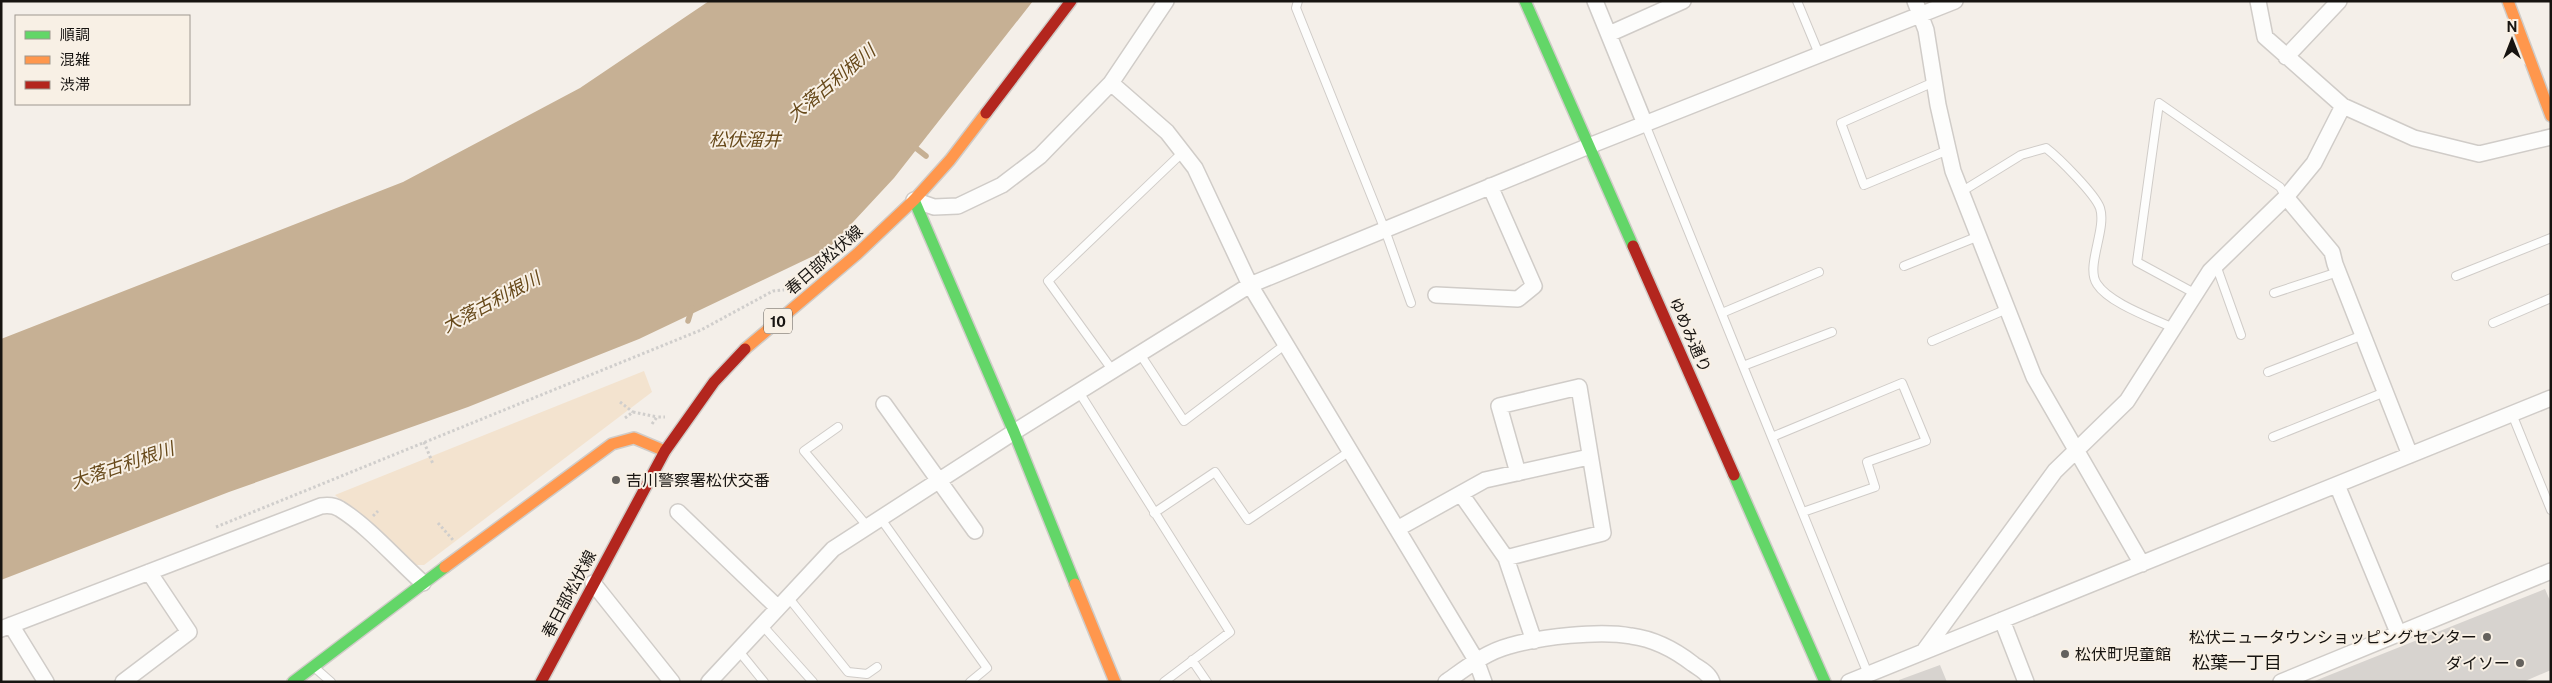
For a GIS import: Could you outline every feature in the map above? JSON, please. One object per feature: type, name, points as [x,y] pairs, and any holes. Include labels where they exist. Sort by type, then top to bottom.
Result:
[{"type":"street","name":"春日部松伏線","points":[[541,682],[664,451],[714,382],[748,346],[857,254],[914,200],[950,160],[1072,1]]},
{"type":"street","points":[[914,200],[934,207],[958,206],[1002,185],[1040,156],[1111,83],[1166,1]]},
{"type":"street","name":"ゆめみ通り","points":[[1525,1],[1825,682]]},
{"type":"street","points":[[1595,1],[1645,124]]},
{"type":"street","points":[[1609,34],[1683,1]]},
{"type":"street","points":[[709,682],[833,549],[1014,432],[1250,285],[1819,54],[1917,8],[1955,1]]},
{"type":"street","points":[[2258,1],[2265,37],[2343,106],[2414,138],[2479,154],[2551,137]]},
{"type":"street","points":[[2286,57],[2339,1]]},
{"type":"street","points":[[2508,1],[2551,116]]},
{"type":"street","points":[[1917,8],[1926,30],[1934,82],[1948,150],[1961,192],[2034,377],[2142,564]]},
{"type":"street","points":[[1111,83],[1167,132],[1182,154],[1195,168],[1250,285],[1476,660],[1484,682]]},
{"type":"street","points":[[1924,652],[2055,471],[2127,401],[2216,265],[2286,197],[2314,163],[2343,106]]},
{"type":"street","points":[[1436,295],[1518,299],[1534,286],[1490,186]]},
{"type":"street","points":[[2286,197],[2332,252],[2338,272],[2410,455]]},
{"type":"street","points":[[914,200],[1014,432],[1115,682]]},
{"type":"street","points":[[1506,558],[1603,533],[1579,387],[1499,406],[1518,473]]},
{"type":"street","points":[[1849,682],[2551,398]]},
{"type":"street","points":[[884,404],[940,480],[974,531]]},
{"type":"street","points":[[293,682],[602,449],[622,437],[642,438],[664,451]]},
{"type":"street","points":[[1397,529],[1485,480],[1589,457]]},
{"type":"street","points":[[2337,484],[2400,635]]},
{"type":"street","points":[[1461,494],[1506,558],[1534,641]]},
{"type":"street","points":[[46,682],[6,627],[242,535],[330,505],[339,508],[423,583]]},
{"type":"street","points":[[678,512],[783,602]]},
{"type":"street","points":[[2281,682],[2400,635],[2551,571]]},
{"type":"street","points":[[123,682],[189,632],[148,572]]},
{"type":"street","points":[[593,583],[672,682]]},
{"type":"street","points":[[2002,620],[2026,682]]},
{"type":"street","points":[[1446,682],[1476,660],[1508,646],[1564,635],[1630,635],[1661,644],[1683,656],[1710,676],[1712,682]]},
{"type":"lane","points":[[1298,1],[1296,8],[1412,302]]},
{"type":"lane","points":[[1798,1],[1819,54]]},
{"type":"lane","points":[[1934,82],[1841,123],[1864,184],[1948,150]]},
{"type":"lane","points":[[2196,294],[2137,262],[2159,103],[2280,187],[2286,197]]},
{"type":"lane","points":[[1645,124],[1868,674]]},
{"type":"lane","points":[[1961,192],[2021,155],[2046,148],[2066,164],[2100,208],[2100,234],[2094,270],[2095,283],[2105,295],[2173,328]]},
{"type":"lane","points":[[1113,371],[1048,281],[1182,154]]},
{"type":"lane","points":[[1904,266],[1978,236]]},
{"type":"lane","points":[[2456,276],[2551,238]]},
{"type":"lane","points":[[2216,265],[2241,334]]},
{"type":"lane","points":[[1722,313],[1819,272]]},
{"type":"lane","points":[[2274,293],[2338,272]]},
{"type":"lane","points":[[2492,323],[2551,298]]},
{"type":"lane","points":[[1932,341],[2008,309]]},
{"type":"lane","points":[[1743,366],[1832,332]]},
{"type":"lane","points":[[2268,372],[2363,335]]},
{"type":"lane","points":[[1140,354],[1184,422],[1286,344]]},
{"type":"lane","points":[[1772,438],[1902,382],[1926,441],[1867,462],[1875,487],[1802,512]]},
{"type":"lane","points":[[1079,392],[1230,632],[1164,682]]},
{"type":"lane","points":[[2273,436],[2385,392]]},
{"type":"lane","points":[[2512,414],[2551,510]]},
{"type":"lane","points":[[838,427],[804,451],[874,523],[987,668],[970,682]]},
{"type":"lane","points":[[1154,513],[1215,472],[1248,520],[1350,451]]},
{"type":"lane","points":[[783,602],[848,672],[867,674],[877,666]]},
{"type":"lane","points":[[762,625],[814,682]]},
{"type":"lane","points":[[738,650],[764,682]]},
{"type":"lane","points":[[1192,660],[1206,682]]},
{"type":"lane","points":[[313,666],[331,682]]},
{"type":"path","points":[[209,530],[701,330],[773,291],[787,290]]},
{"type":"path","points":[[620,402],[633,412]]},
{"type":"path","points":[[424,442],[433,464]]},
{"type":"path","points":[[438,524],[456,544]]},
{"type":"shaded area","points":[[644,371],[652,392],[424,565],[414,565],[335,495]]},
{"type":"water","name":"松伏溜井","points":[[709,1],[1033,1],[894,178],[828,249],[639,339],[468,407],[229,492],[1,580],[1,339],[403,182],[580,88]]},
{"type":"building","name":"松伏ニュータウンショッピングセンター","points":[[2545,589],[2551,603],[2551,670],[2523,682],[2312,682]]},
{"type":"building","points":[[1940,665],[1947,682],[1899,682],[1899,680]]},
{"type":"waterway","points":[[912,145],[926,156]]},
{"type":"waterway","points":[[688,321],[692,308]]},
{"type":"traffic: fast","points":[[1525,1],[1633,246]]},
{"type":"traffic: fast","points":[[914,200],[1014,432],[1075,584]]},
{"type":"traffic: fast","points":[[1734,475],[1825,682]]},
{"type":"traffic: fast","points":[[293,682],[445,567]]},
{"type":"traffic: slow","points":[[2508,1],[2551,116]]},
{"type":"traffic: slow","points":[[745,349],[857,254],[914,200],[950,160],[986,113]]},
{"type":"traffic: slow","points":[[445,567],[612,444],[634,438],[665,451]]},
{"type":"traffic: slow","points":[[1075,584],[1115,682]]},
{"type":"traffic: jam","points":[[986,113],[1071,1]]},
{"type":"traffic: jam","points":[[1633,246],[1734,475]]},
{"type":"traffic: jam","points":[[541,682],[665,451],[714,382],[745,349]]},
{"type":"place","name":"吉川警察署松伏交番","points":[[616,480]]},
{"type":"place","name":"松伏ニュータウンショッピングセンター","points":[[2487,637]]},
{"type":"place","name":"松伏町児童館","points":[[2065,654]]},
{"type":"place","name":"ダイソー","points":[[2520,663]]},
{"type":"district","name":"松葉一丁目","points":[[2237,662]]},
{"type":"water label","name":"大落古利根川","points":[[831,83]]},
{"type":"water label","name":"大落古利根川","points":[[491,302]]},
{"type":"water label","name":"大落古利根川","points":[[122,465]]}]
